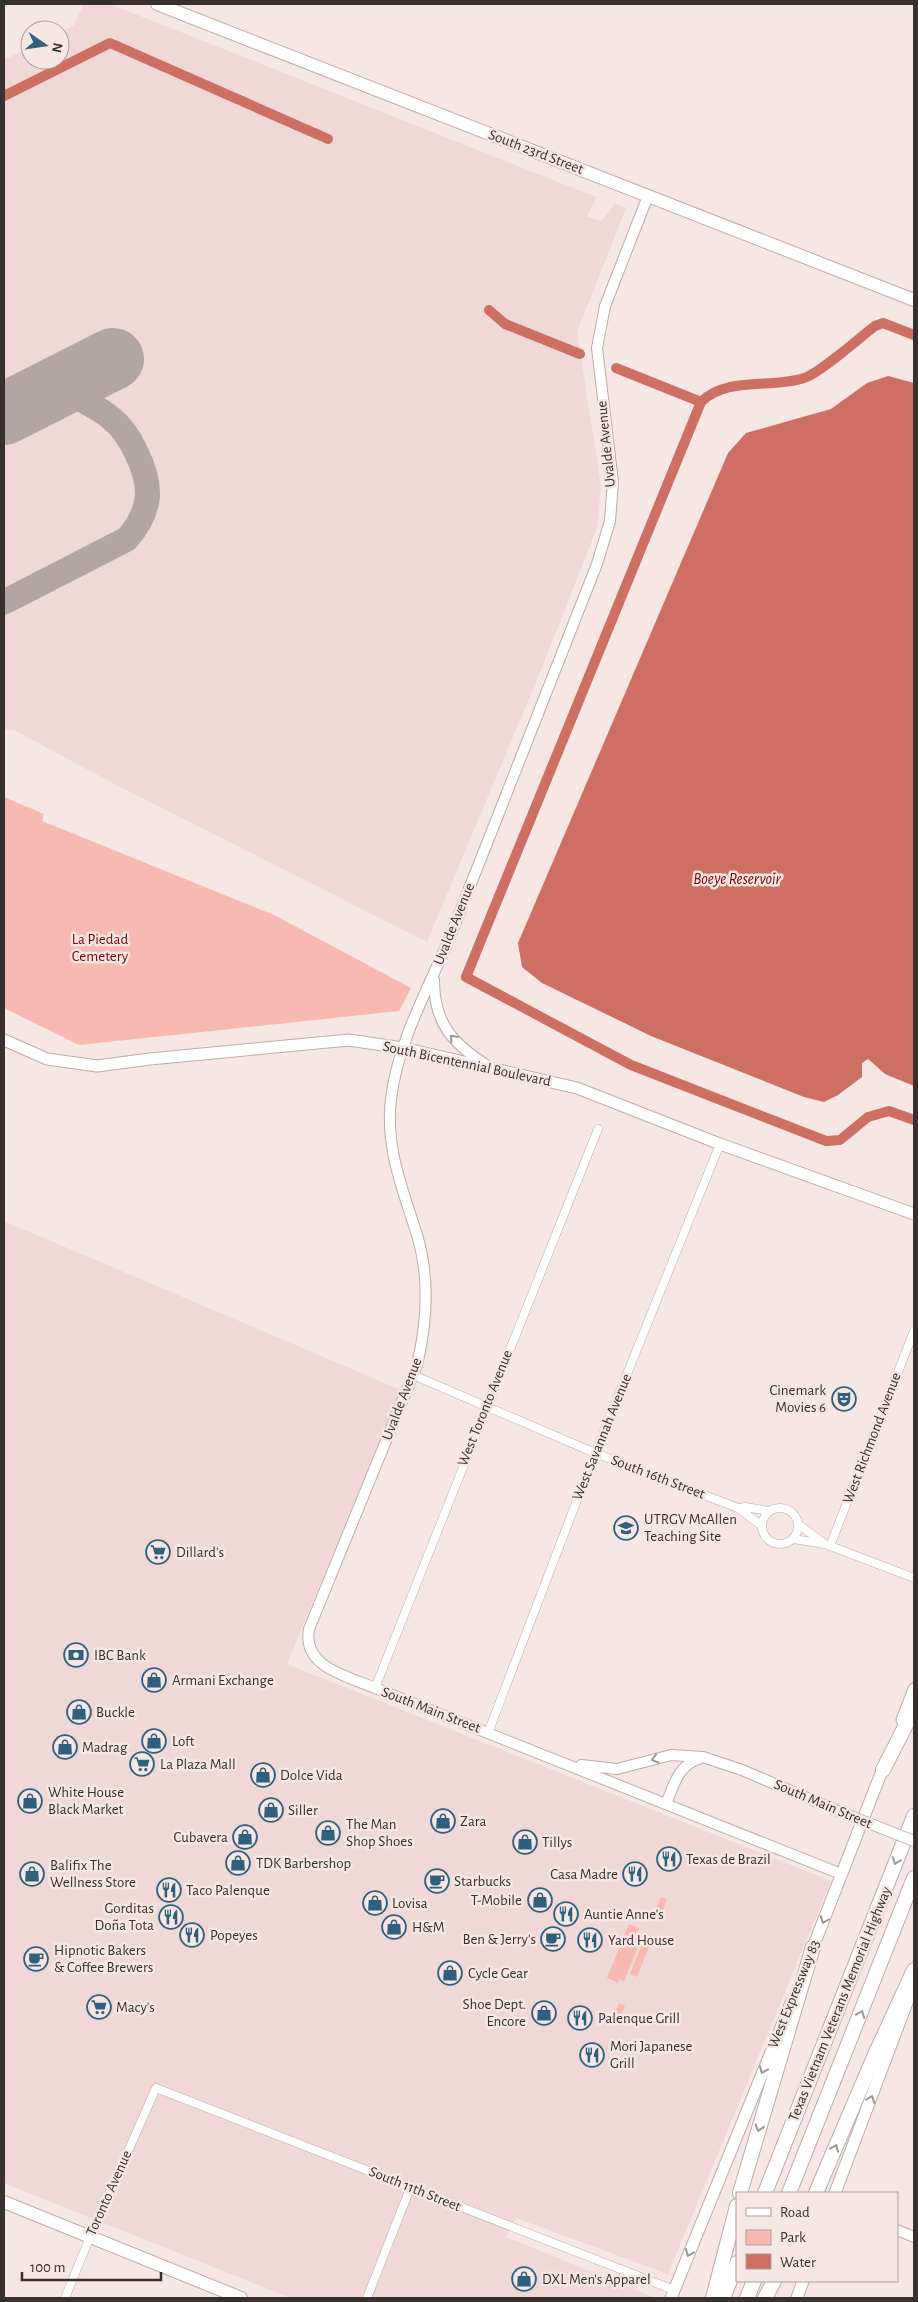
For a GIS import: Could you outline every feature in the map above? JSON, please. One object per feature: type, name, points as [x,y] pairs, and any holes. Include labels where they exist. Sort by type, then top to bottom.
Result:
[{"type":"highway","points":[[883,1770],[914,1709]]},
{"type":"highway","name":"Texas Vietnam Veterans Memorial Highway","points":[[765,2192],[914,1816]]},
{"type":"highway","name":"Texas Vietnam Veterans Memorial Highway","points":[[789,2192],[914,1878]]},
{"type":"highway","points":[[740,2192],[813,1948]]},
{"type":"highway","points":[[816,2192],[874,2057],[914,1970]]},
{"type":"highway","points":[[713,2298],[736,2210]]},
{"type":"highway","points":[[722,2298],[736,2265]]},
{"type":"highway","points":[[747,2298],[754,2282]]},
{"type":"highway","points":[[765,2298],[773,2282]]},
{"type":"main road","name":"South 23rd Street","points":[[157,4],[914,300]]},
{"type":"main road","name":"South Bicentennial Boulevard","points":[[4,1040],[46,1059],[97,1066],[150,1059],[349,1040],[403,1048],[577,1088],[720,1144],[914,1214]]},
{"type":"main road","name":"West Expressway 83","points":[[672,2294],[813,1948],[914,1690]]},
{"type":"main road","points":[[835,2192],[914,1984]]},
{"type":"main road","points":[[4,2202],[241,2298]]},
{"type":"main road","points":[[797,2298],[803,2282]]},
{"type":"street","name":"Uvalde Avenue","points":[[310,1652],[308,1643],[309,1629],[413,1375],[422,1344],[426,1299],[425,1277],[417,1235],[401,1188],[392,1146],[391,1101],[403,1048],[434,975],[597,564],[610,521],[613,482],[597,348],[605,306],[648,196]]},
{"type":"street","points":[[434,975],[434,996],[441,1019],[450,1037],[471,1055],[491,1068]]},
{"type":"street","name":"West Toronto Avenue","points":[[375,1688],[598,1129]]},
{"type":"street","name":"West Savannah Avenue","points":[[488,1732],[595,1453],[720,1144]]},
{"type":"street","name":"West Richmond Avenue","points":[[828,1545],[914,1331]]},
{"type":"street","name":"South 16th Street","points":[[413,1375],[595,1453],[738,1508]]},
{"type":"street","points":[[738,1508],[745,1507],[769,1511]]},
{"type":"street","points":[[738,1508],[762,1526]]},
{"type":"street","points":[[777,1508],[788,1509],[796,1516],[798,1524],[797,1532],[792,1539],[784,1544],[773,1542],[764,1534],[762,1526],[764,1517],[769,1511],[777,1508]]},
{"type":"street","points":[[798,1524],[828,1545]]},
{"type":"street","points":[[792,1539],[828,1545],[914,1578]]},
{"type":"street","name":"South Main Street","points":[[310,1652],[323,1665],[375,1688],[841,1874]]},
{"type":"street","name":"South Main Street","points":[[556,1760],[617,1769],[671,1755],[703,1758],[742,1770],[914,1841]]},
{"type":"street","points":[[666,1804],[682,1769],[689,1762],[703,1758]]},
{"type":"street","name":"South 11th Street","points":[[156,2088],[411,2186],[672,2294]]},
{"type":"street","name":"Toronto Avenue","points":[[65,2298],[156,2088]]},
{"type":"street","points":[[367,2298],[411,2186]]},
{"type":"street","points":[[898,2230],[914,2237]]},
{"type":"shaded area","points":[[84,4],[110,4],[596,197],[587,217],[602,221],[615,204],[626,208],[577,332],[601,486],[597,528],[536,682],[427,942],[103,778],[16,731],[4,729],[4,60],[20,52],[20,70],[70,70],[70,27],[74,25]]},
{"type":"shaded area","points":[[4,1221],[401,1390],[287,1664],[831,1881],[668,2274],[516,2218],[506,2237],[656,2298],[290,2298],[4,2183]]},
{"type":"green space","name":"La Piedad Cemetery","points":[[4,797],[44,814],[42,821],[274,915],[411,988],[399,1011],[79,1045],[4,1008]]},
{"type":"green space","points":[[661,1897],[667,1899],[661,1916],[655,1913]]},
{"type":"green space","points":[[629,1924],[639,1928],[638,1933],[643,1935],[624,1981],[619,1979],[618,1983],[607,1978]]},
{"type":"green space","points":[[642,1944],[649,1947],[637,1977],[630,1974]]},
{"type":"green space","points":[[619,2003],[625,2006],[618,2023],[612,2021]]},
{"type":"water","name":"Boeye Reservoir","points":[[888,376],[914,383],[914,1086],[885,1074],[868,1059],[862,1063],[862,1077],[838,1095],[824,1102],[804,1097],[651,1036],[542,983],[522,967],[518,943],[728,453],[746,433],[831,409],[867,383]]},
{"type":"waterway","points":[[4,96],[110,43],[328,139]]},
{"type":"waterway","points":[[489,310],[505,324],[580,354]]},
{"type":"waterway","points":[[914,335],[883,323],[875,326],[811,375],[791,381],[750,384],[724,389],[712,394],[701,402],[466,977],[631,1065],[826,1141],[840,1140],[868,1117],[889,1111],[914,1120]]},
{"type":"waterway","points":[[616,368],[701,402]]},
{"type":"taxiway","points":[[4,602],[127,539],[141,518],[145,508],[147,497],[145,476],[142,464],[131,442],[105,413],[58,387]]},
{"type":"runway","points":[[4,414],[113,359]]},
{"type":"place","name":"Cinemark Movies 6","points":[[844,1399]]},
{"type":"place","name":"UTRGV McAllen Teaching Site","points":[[626,1528]]},
{"type":"place","name":"Dillard's","points":[[158,1552]]},
{"type":"place","name":"IBC Bank","points":[[76,1655]]},
{"type":"place","name":"Armani Exchange","points":[[154,1680]]},
{"type":"place","name":"Buckle","points":[[79,1712]]},
{"type":"place","name":"Loft","points":[[154,1741]]},
{"type":"place","name":"Madrag","points":[[65,1747]]},
{"type":"place","name":"La Plaza Mall","points":[[142,1764]]},
{"type":"place","name":"Dolce Vida","points":[[263,1775]]},
{"type":"place","name":"White House Black Market","points":[[30,1801]]},
{"type":"place","name":"Siller","points":[[271,1810]]},
{"type":"place","name":"Zara","points":[[443,1821]]},
{"type":"place","name":"The Man Shop Shoes","points":[[328,1833]]},
{"type":"place","name":"Cubavera","points":[[245,1837]]},
{"type":"place","name":"Tillys","points":[[525,1842]]},
{"type":"place","name":"Texas de Brazil","points":[[669,1859]]},
{"type":"place","name":"TDK Barbershop","points":[[238,1863]]},
{"type":"place","name":"Balifix The Wellness Store","points":[[32,1874]]},
{"type":"place","name":"Casa Madre","points":[[635,1874]]},
{"type":"place","name":"Starbucks","points":[[437,1881]]},
{"type":"place","name":"Taco Palenque","points":[[169,1890]]},
{"type":"place","name":"T-Mobile","points":[[540,1900]]},
{"type":"place","name":"Lovisa","points":[[375,1903]]},
{"type":"place","name":"Auntie Anne's","points":[[566,1914]]},
{"type":"place","name":"Gorditas Doña Tota","points":[[171,1917]]},
{"type":"place","name":"H&M","points":[[394,1927]]},
{"type":"place","name":"Popeyes","points":[[192,1935]]},
{"type":"place","name":"Ben & Jerry's","points":[[553,1939]]},
{"type":"place","name":"Yard House","points":[[590,1940]]},
{"type":"place","name":"Hipnotic Bakers & Coffee Brewers","points":[[36,1959]]},
{"type":"place","name":"Cycle Gear","points":[[450,1973]]},
{"type":"place","name":"Macy's","points":[[99,2007]]},
{"type":"place","name":"Shoe Dept. Encore","points":[[544,2013]]},
{"type":"place","name":"Palenque Grill","points":[[580,2018]]},
{"type":"place","name":"Mori Japanese Grill","points":[[592,2055]]},
{"type":"place","name":"DXL Men's Apparel","points":[[524,2279]]}]
